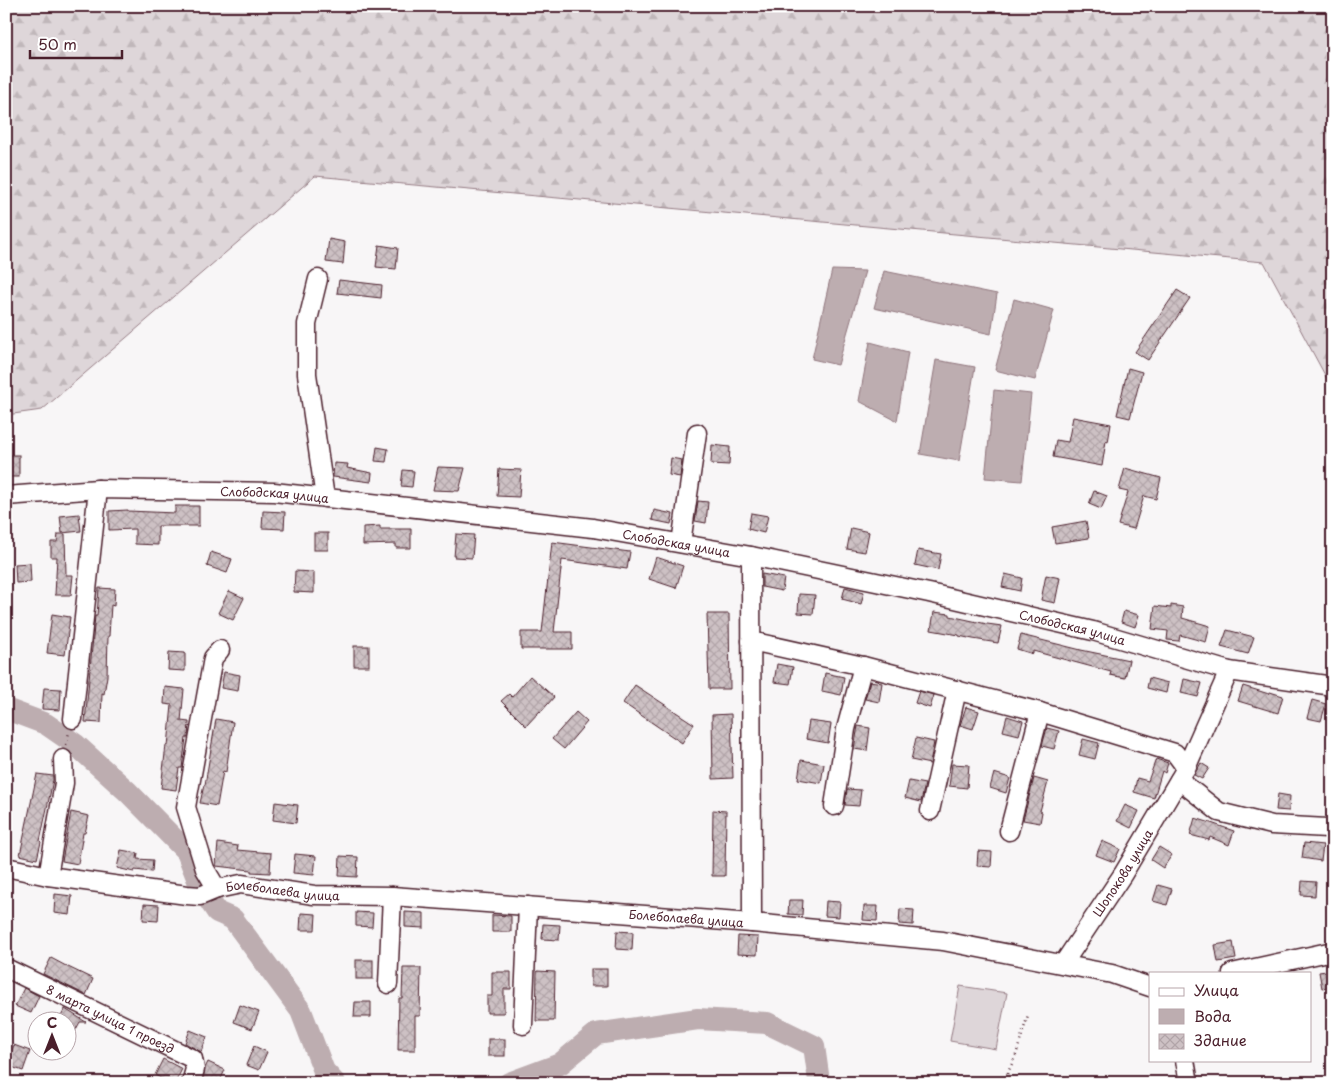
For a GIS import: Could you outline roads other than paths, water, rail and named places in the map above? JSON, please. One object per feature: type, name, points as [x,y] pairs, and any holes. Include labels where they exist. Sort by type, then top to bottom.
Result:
[{"type":"street","points":[[318,279],[306,324],[307,374],[325,498]]},
{"type":"street","points":[[681,543],[697,433]]},
{"type":"street","points":[[72,719],[98,489]]},
{"type":"street","name":"Слободская улица","points":[[6,496],[98,489],[274,492],[593,528],[751,556],[929,592],[1093,631],[1229,671],[1333,686]]},
{"type":"street","points":[[751,556],[752,923]]},
{"type":"street","points":[[752,641],[957,690],[1040,712],[1175,753],[1183,774],[1219,812],[1272,825],[1333,828]]},
{"type":"street","name":"Болеболаева улица","points":[[217,888],[206,869],[186,807],[213,658],[220,650]]},
{"type":"street","points":[[834,806],[846,729],[863,666]]},
{"type":"street","name":"Шопокова улица","points":[[1064,964],[1123,874],[1183,774],[1229,671]]},
{"type":"street","points":[[930,811],[957,690]]},
{"type":"street","points":[[1009,830],[1040,712]]},
{"type":"street","points":[[48,876],[64,783],[63,759]]},
{"type":"street","name":"Болеболаева улица","points":[[6,867],[48,876],[187,896],[200,896],[217,888],[241,884],[314,895],[392,896],[752,923],[943,941],[1112,974],[1149,987]]},
{"type":"street","points":[[388,984],[392,896]]},
{"type":"street","points":[[523,1025],[528,906]]},
{"type":"street","points":[[1237,972],[1333,951]]},
{"type":"street","name":"8 марта улица 1 проезд","points":[[6,968],[193,1059],[195,1069],[191,1083]]},
{"type":"street","points":[[1186,1062],[1189,1083]]},
{"type":"water","points":[[832,270],[865,271],[838,365],[812,359]]},
{"type":"water","points":[[884,271],[997,294],[991,334],[874,308]]},
{"type":"water","points":[[1014,299],[1054,310],[1035,380],[995,370]]},
{"type":"water","points":[[870,342],[908,352],[897,421],[859,401]]},
{"type":"water","points":[[936,360],[975,367],[959,461],[920,454]]},
{"type":"water","points":[[994,390],[1031,394],[1022,481],[985,478]]},
{"type":"waterway","points":[[6,709],[46,724],[75,744],[128,792],[187,852],[201,888],[217,912],[233,919],[301,1011],[324,1071],[335,1083]]},
{"type":"waterway","points":[[509,1083],[560,1064],[596,1034],[698,1019],[767,1023],[814,1046],[819,1081],[822,1083]]}]
